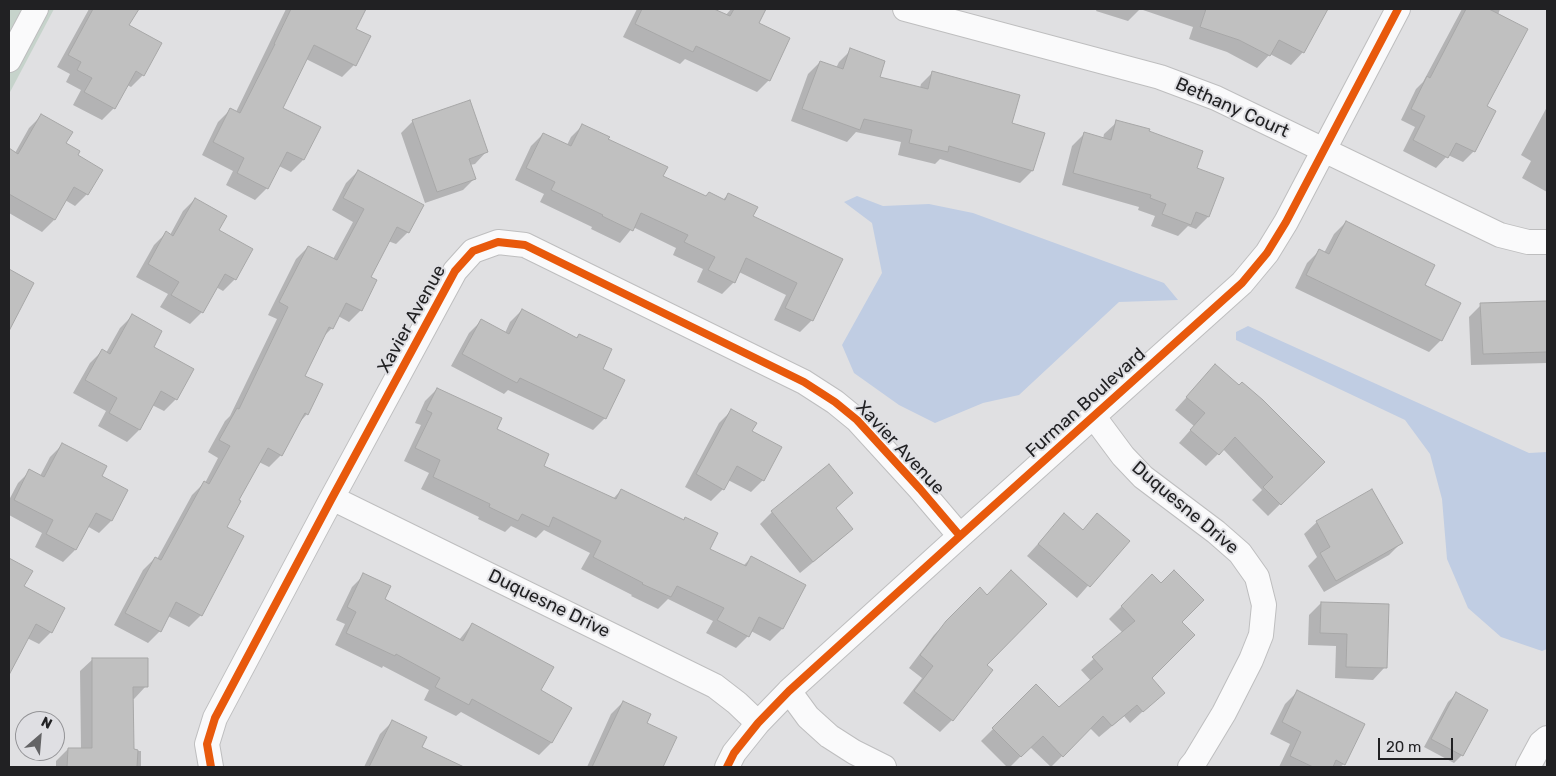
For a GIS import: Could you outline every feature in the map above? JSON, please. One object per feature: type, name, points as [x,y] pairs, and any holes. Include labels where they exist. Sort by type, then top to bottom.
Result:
[{"type":"street","points":[[9,60],[36,9]]},
{"type":"street","name":"Bethany Court","points":[[905,9],[1160,77],[1216,98],[1500,235],[1528,242],[1546,242]]},
{"type":"street","name":"Furman Boulevard","points":[[727,767],[734,753],[758,723],[789,692],[1242,283],[1267,253],[1286,222],[1398,9]]},
{"type":"street","name":"Xavier Avenue","points":[[212,767],[207,744],[215,718],[455,271],[473,251],[498,242],[525,245],[804,382],[835,402],[857,420],[960,536]]},
{"type":"street","name":"Duquesne Drive","points":[[1094,417],[1123,456],[1144,477],[1216,532],[1240,554],[1257,577],[1264,605],[1261,635],[1251,660],[1224,713],[1190,767]]},
{"type":"street","name":"Duquesne Drive","points":[[332,498],[715,686],[758,723]]},
{"type":"street","points":[[789,692],[808,717],[829,736],[854,752],[884,767]]},
{"type":"street","points":[[1528,767],[1541,743],[1547,738]]},
{"type":"shaded area","points":[[9,9],[54,9],[9,94]]},
{"type":"water","points":[[857,196],[883,206],[929,204],[973,213],[1164,283],[1178,300],[1119,302],[1019,395],[983,403],[935,423],[899,405],[854,373],[842,345],[882,273],[872,223],[844,202]]},
{"type":"water","points":[[1248,326],[1529,453],[1547,452],[1547,649],[1542,651],[1501,637],[1468,608],[1447,559],[1442,499],[1430,454],[1405,420],[1236,340],[1236,332]]},
{"type":"building","points":[[93,9],[139,9],[129,25],[162,43],[144,76],[136,71],[115,109],[84,92],[92,78],[77,70],[81,62],[68,55]]},
{"type":"building","points":[[291,9],[366,9],[356,29],[371,36],[356,66],[314,45],[283,108],[321,127],[304,160],[287,152],[268,189],[237,173],[244,158],[213,142],[230,108],[240,113]]},
{"type":"building","points":[[642,9],[714,9],[730,16],[734,9],[766,9],[759,23],[790,38],[770,81],[696,46],[693,52],[635,24]]},
{"type":"building","points":[[1206,9],[1328,9],[1304,53],[1279,40],[1270,56],[1239,40],[1200,27]]},
{"type":"building","points":[[1466,9],[1489,9],[1528,29],[1487,106],[1496,111],[1475,152],[1456,143],[1448,158],[1413,140],[1425,116],[1411,109],[1427,76],[1430,78]]},
{"type":"building","points":[[850,48],[885,61],[880,77],[928,89],[932,71],[1020,95],[1012,123],[1045,133],[1033,171],[949,146],[948,152],[909,143],[912,130],[864,119],[860,130],[802,109],[820,61],[843,69]]},
{"type":"building","points":[[470,100],[488,152],[469,159],[476,179],[437,192],[412,120]]},
{"type":"building","points":[[41,114],[73,132],[66,143],[80,151],[78,155],[103,170],[88,195],[74,187],[55,220],[9,194],[9,148],[18,154]]},
{"type":"building","points":[[1116,120],[1150,129],[1149,131],[1203,151],[1197,168],[1224,178],[1209,217],[1196,212],[1191,225],[1162,214],[1166,204],[1150,198],[1151,195],[1073,173],[1084,132],[1111,140]]},
{"type":"building","points":[[582,124],[610,137],[608,139],[668,167],[663,176],[706,196],[709,192],[725,200],[728,193],[758,207],[753,216],[843,259],[813,321],[785,308],[797,283],[746,258],[735,283],[708,270],[715,257],[684,242],[688,235],[641,213],[633,231],[551,190],[555,182],[526,168],[543,133],[571,146]]},
{"type":"building","points":[[358,170],[424,205],[409,233],[397,227],[371,277],[377,280],[362,311],[346,303],[333,329],[329,327],[305,376],[323,384],[308,415],[305,413],[282,456],[268,448],[239,500],[241,501],[227,527],[244,536],[202,616],[176,602],[161,632],[125,613],[155,557],[161,560],[204,481],[209,484],[230,446],[219,440],[237,408],[239,409],[288,307],[279,302],[308,246],[337,260],[364,209],[343,198]]},
{"type":"building","points":[[195,198],[227,216],[219,230],[253,249],[236,280],[225,274],[203,313],[171,295],[179,282],[148,264],[166,231],[173,236]]},
{"type":"building","points":[[1346,221],[1435,265],[1425,285],[1461,303],[1442,341],[1306,275],[1319,249],[1329,254]]},
{"type":"building","points":[[9,269],[34,283],[9,331]]},
{"type":"building","points":[[1547,301],[1547,352],[1483,354],[1480,303]]},
{"type":"building","points":[[522,309],[577,338],[579,334],[612,349],[603,369],[625,380],[606,419],[520,378],[517,383],[462,354],[481,319],[509,334]]},
{"type":"building","points":[[132,314],[162,331],[154,347],[194,369],[177,400],[161,391],[140,430],[109,413],[117,398],[85,380],[102,349],[110,354]]},
{"type":"building","points":[[1215,364],[1239,385],[1242,382],[1263,400],[1325,462],[1281,505],[1263,487],[1273,477],[1235,437],[1219,455],[1190,430],[1205,413],[1186,397]]},
{"type":"building","points":[[437,388],[502,418],[497,429],[549,454],[544,466],[616,499],[621,489],[684,520],[685,517],[718,533],[710,549],[746,566],[751,556],[806,585],[783,629],[759,617],[749,637],[717,620],[724,608],[677,586],[671,597],[642,584],[593,557],[601,541],[553,517],[549,527],[522,514],[518,521],[489,507],[490,504],[433,477],[440,460],[415,448],[432,413],[426,410]]},
{"type":"building","points":[[731,409],[757,423],[752,431],[782,447],[764,481],[737,466],[724,490],[696,474]]},
{"type":"building","points":[[62,443],[107,466],[102,476],[128,490],[112,521],[96,513],[76,550],[46,534],[53,520],[14,500],[29,469],[44,477]]},
{"type":"building","points":[[829,464],[853,493],[836,508],[853,529],[813,562],[771,511]]},
{"type":"building","points":[[1372,489],[1403,543],[1336,581],[1320,553],[1330,547],[1316,521]]},
{"type":"building","points":[[1064,513],[1083,530],[1097,513],[1130,541],[1090,587],[1038,544]]},
{"type":"building","points":[[9,558],[33,571],[24,586],[65,608],[52,633],[36,624],[9,675]]},
{"type":"building","points":[[1011,570],[1047,604],[987,665],[993,670],[953,721],[914,691],[933,666],[920,655],[946,621],[980,587],[987,595]]},
{"type":"building","points":[[1174,570],[1204,600],[1182,622],[1195,635],[1152,678],[1165,693],[1143,712],[1137,705],[1112,726],[1103,716],[1063,757],[1043,736],[1021,757],[992,728],[1036,684],[1059,707],[1103,669],[1092,657],[1135,621],[1121,606],[1152,574],[1161,583]]},
{"type":"building","points":[[363,573],[391,586],[385,599],[463,641],[472,623],[554,667],[541,690],[572,708],[552,743],[472,699],[469,705],[435,687],[440,678],[396,654],[395,656],[346,633],[356,612],[347,607]]},
{"type":"building","points":[[1321,602],[1389,604],[1387,668],[1346,667],[1347,634],[1320,633]]},
{"type":"building","points":[[92,658],[148,658],[148,687],[133,687],[134,749],[138,750],[137,767],[67,767],[68,748],[92,748]]},
{"type":"building","points":[[1297,690],[1365,724],[1345,765],[1336,760],[1333,767],[1313,767],[1290,756],[1301,732],[1282,722]]},
{"type":"building","points":[[1456,692],[1488,710],[1463,756],[1431,739]]},
{"type":"building","points":[[623,701],[651,714],[647,723],[677,737],[663,767],[592,767]]},
{"type":"building","points":[[392,720],[427,737],[422,747],[464,767],[369,767]]},
{"type":"cycle path","points":[[727,767],[734,753],[758,723],[789,691],[1242,283],[1267,253],[1286,222],[1398,9]]},
{"type":"cycle path","points":[[211,767],[207,744],[215,718],[455,271],[473,251],[498,242],[525,245],[804,382],[835,402],[857,420],[960,536]]}]
